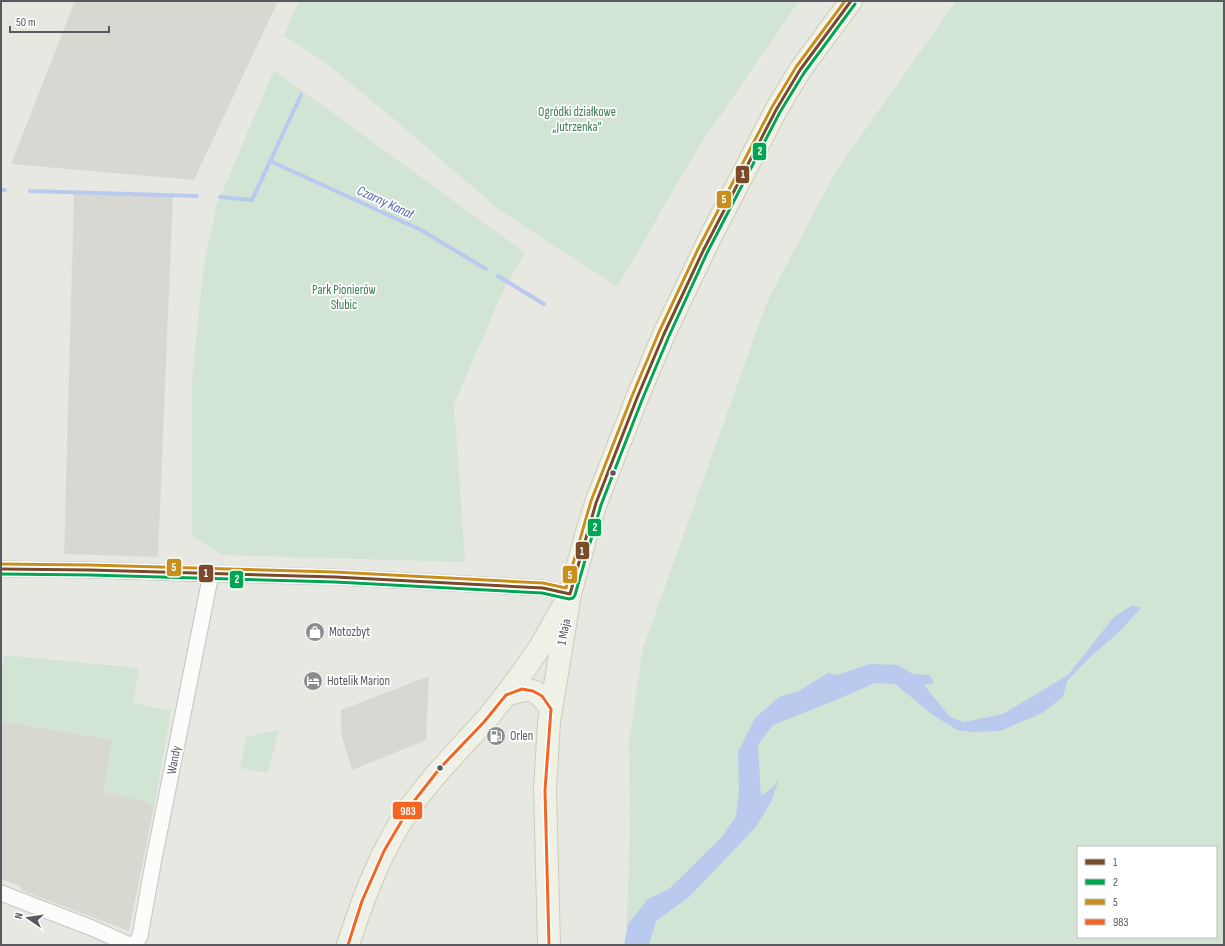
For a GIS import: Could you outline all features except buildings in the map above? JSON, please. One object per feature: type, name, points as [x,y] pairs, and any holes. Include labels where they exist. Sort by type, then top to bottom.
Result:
[{"type":"main road","name":"1 Maja","points":[[549,945],[545,790],[551,709],[570,594],[596,503],[664,334],[708,240],[776,110],[800,70],[851,1]]},
{"type":"main road","points":[[348,945],[362,901],[384,851],[411,805],[440,768],[484,722],[506,695],[539,649],[570,594]]},
{"type":"main road","points":[[506,695],[522,689],[534,691],[542,696],[551,709]]},
{"type":"street","points":[[1,569],[334,577],[543,588],[570,594]]},
{"type":"street","name":"Wandy","points":[[135,945],[140,936],[211,574]]},
{"type":"street","points":[[1,893],[92,928],[130,945]]},
{"type":"shaded area","points":[[75,1],[278,1],[194,180],[11,164]]},
{"type":"shaded area","points":[[74,192],[173,195],[158,557],[64,554]]},
{"type":"shaded area","points":[[429,676],[426,740],[352,770],[341,733],[341,710]]},
{"type":"shaded area","points":[[1,721],[113,740],[104,792],[144,801],[154,807],[129,931],[23,891],[20,886],[1,879]]},
{"type":"green space","name":"Ogródki działkowe „Jutrzenka”","points":[[299,1],[799,1],[698,148],[617,287],[497,208],[395,120],[327,64],[284,36]]},
{"type":"green space","points":[[956,1],[1224,1],[1224,945],[626,945],[630,827],[629,742],[643,648],[767,302],[836,171]]},
{"type":"green space","name":"Park Pionierów Słubic","points":[[274,70],[525,253],[504,289],[454,404],[465,562],[222,555],[192,536],[192,380],[204,264],[216,207]]},
{"type":"green space","points":[[4,655],[139,668],[133,703],[171,711],[154,807],[144,801],[104,792],[112,740],[1,721],[1,679]]},
{"type":"green space","points":[[279,730],[268,773],[240,768],[246,737]]},
{"type":"water","points":[[1133,605],[1141,608],[1119,632],[1089,658],[1067,681],[1063,697],[1042,713],[1000,731],[971,732],[957,730],[933,715],[895,684],[875,683],[773,725],[758,745],[761,796],[773,787],[779,779],[771,802],[755,828],[689,897],[656,921],[649,945],[624,945],[628,924],[648,899],[669,889],[722,837],[736,816],[739,792],[738,752],[755,718],[779,697],[799,691],[828,673],[837,675],[870,664],[897,665],[913,674],[930,675],[934,683],[924,685],[950,717],[964,722],[1003,714],[1068,675],[1114,617]]},
{"type":"waterway","name":"Czarny Kanał","points":[[220,197],[252,200],[301,95]]},
{"type":"waterway","name":"Czarny Kanał","points":[[270,161],[421,230],[486,269]]},
{"type":"waterway","name":"Czarny Kanał","points":[[30,191],[197,196]]},
{"type":"waterway","name":"Czarny Kanał","points":[[498,276],[544,304]]},
{"type":"transit line","name":"5","points":[[1,564],[335,572],[543,583],[566,588],[591,501],[659,332],[698,249],[772,107],[796,67],[845,1]]},
{"type":"transit line","name":"1","points":[[1,569],[335,577],[543,588],[570,594],[596,503],[664,334],[703,251],[776,110],[800,70],[851,1]]},
{"type":"transit line","name":"2","points":[[1,574],[335,582],[542,593],[569,599],[573,598],[601,505],[642,400],[707,253],[780,112],[804,73],[855,4]]},
{"type":"transit line","name":"983","points":[[348,945],[362,901],[384,851],[411,805],[440,768],[484,722],[506,695],[522,689],[533,691],[542,696],[551,709],[545,790],[549,945]]},
{"type":"place","name":"Motozbyt","points":[[315,632]]},
{"type":"place","name":"Hotelik Marion","points":[[313,681]]},
{"type":"place","name":"Orlen","points":[[496,736]]}]
